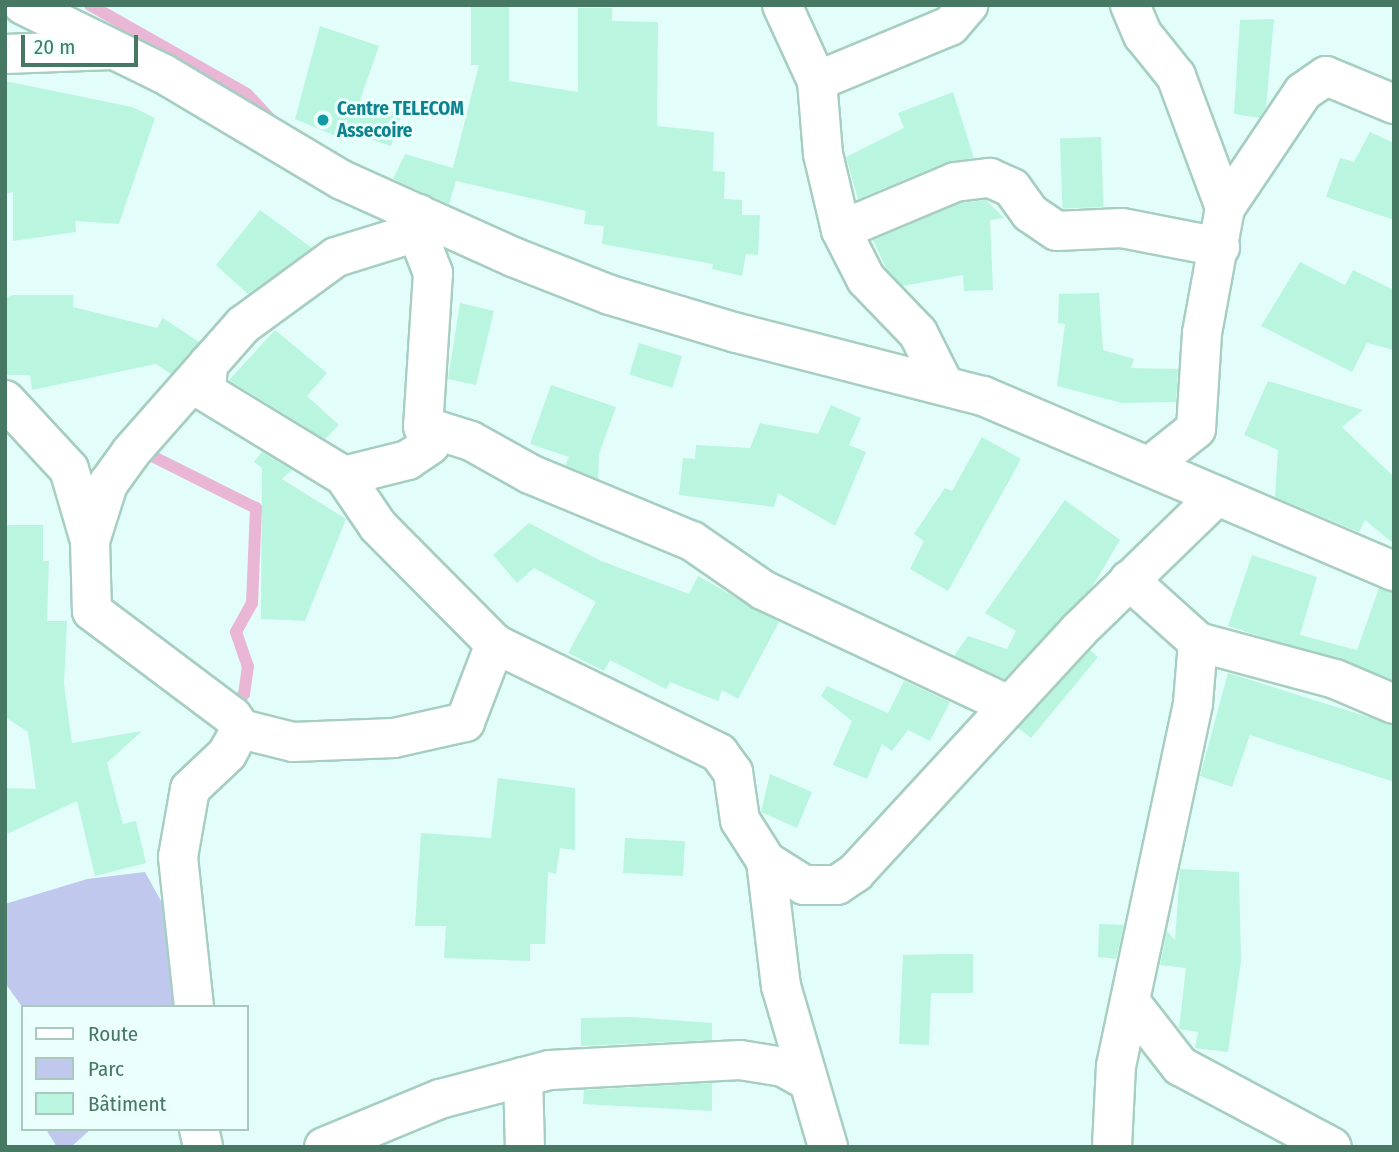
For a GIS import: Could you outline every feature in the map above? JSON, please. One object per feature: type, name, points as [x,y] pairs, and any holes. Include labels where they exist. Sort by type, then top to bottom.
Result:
[{"type":"street","points":[[23,5],[116,50],[418,223],[610,295],[869,371],[944,385],[1152,464],[1217,496],[1394,571]]},
{"type":"street","points":[[782,5],[817,81],[823,154],[842,230],[866,279],[918,332],[944,385]]},
{"type":"street","points":[[817,81],[950,26],[968,5]]},
{"type":"street","points":[[1130,5],[1143,35],[1176,76],[1225,208]]},
{"type":"street","points":[[5,54],[116,50]]},
{"type":"street","points":[[1152,464],[1196,429],[1202,333],[1220,247],[1225,208],[1303,92],[1326,76],[1394,104]]},
{"type":"street","points":[[842,230],[955,182],[990,178],[1012,188],[1030,213],[1057,231],[1122,229],[1220,247]]},
{"type":"street","points":[[90,541],[108,484],[208,364],[279,293],[336,257],[418,223]]},
{"type":"street","points":[[345,476],[408,460],[430,445],[422,426],[433,273],[418,223]]},
{"type":"street","points":[[208,364],[206,392],[345,476],[378,526],[495,643],[719,753],[733,772],[740,820],[766,861],[804,885],[837,886],[1129,580],[1217,496]]},
{"type":"street","points":[[5,400],[69,468],[90,541],[92,611],[232,716],[241,729],[293,742],[360,740],[422,735],[465,722],[495,643]]},
{"type":"street","points":[[422,426],[471,441],[530,474],[692,541],[764,590],[1008,705]]},
{"type":"street","points":[[1129,580],[1198,642],[1335,679],[1394,704]]},
{"type":"street","points":[[1112,1147],[1116,1066],[1193,703],[1198,642]]},
{"type":"street","points":[[194,1005],[178,857],[183,802],[241,729]]},
{"type":"street","points":[[766,861],[781,986],[828,1147]]},
{"type":"street","points":[[1131,1003],[1180,1066],[1332,1147]]},
{"type":"street","points":[[324,1147],[440,1099],[523,1077],[616,1063],[740,1060],[783,1067],[808,1081]]},
{"type":"street","points":[[1116,1066],[1180,1066]]},
{"type":"street","points":[[523,1077],[525,1147]]},
{"type":"green space","points":[[145,872],[171,919],[199,1005],[21,1005],[5,983],[5,904],[87,879]]},
{"type":"green space","points":[[47,1131],[89,1131],[71,1147],[57,1147]]},
{"type":"building","points":[[471,5],[509,5],[509,81],[578,92],[578,8],[612,8],[612,21],[658,22],[657,126],[714,132],[713,171],[725,172],[724,199],[742,200],[742,215],[760,215],[758,255],[746,254],[742,276],[712,269],[713,264],[602,244],[604,226],[584,224],[586,211],[456,181],[449,204],[393,179],[405,154],[453,168],[479,65],[471,65]]},
{"type":"building","points":[[1274,19],[1266,107],[1259,118],[1234,114],[1240,20]]},
{"type":"building","points":[[320,26],[379,46],[360,100],[401,115],[391,146],[348,132],[345,140],[295,119]]},
{"type":"building","points":[[5,81],[132,107],[155,118],[119,224],[75,221],[76,232],[13,241],[13,192],[5,194]]},
{"type":"building","points":[[953,92],[974,158],[947,162],[858,199],[846,157],[904,128],[898,113]]},
{"type":"building","points":[[1370,132],[1394,143],[1394,220],[1326,197],[1340,158],[1354,162]]},
{"type":"building","points":[[1101,137],[1103,207],[1062,208],[1060,138]]},
{"type":"building","points":[[986,200],[1004,218],[990,220],[993,290],[964,291],[963,275],[903,286],[886,268],[873,240],[961,203]]},
{"type":"building","points":[[260,210],[312,248],[248,294],[216,265]]},
{"type":"building","points":[[1300,262],[1345,285],[1353,270],[1394,290],[1394,350],[1367,343],[1352,372],[1261,326]]},
{"type":"building","points":[[1099,293],[1103,350],[1134,359],[1131,368],[1178,369],[1176,402],[1122,403],[1057,386],[1065,324],[1058,323],[1059,294]]},
{"type":"building","points":[[13,295],[73,295],[73,307],[157,328],[163,318],[199,342],[171,374],[156,364],[32,390],[30,375],[5,375],[5,298]]},
{"type":"building","points":[[460,303],[494,311],[476,385],[448,379]]},
{"type":"building","points":[[275,330],[327,373],[307,396],[339,425],[325,439],[229,380]]},
{"type":"building","points":[[639,343],[682,356],[672,388],[629,375]]},
{"type":"building","points":[[1268,381],[1363,410],[1342,427],[1394,477],[1394,544],[1365,520],[1359,532],[1275,497],[1278,450],[1244,435]]},
{"type":"building","points":[[551,385],[616,407],[599,454],[598,479],[565,465],[569,457],[530,444]]},
{"type":"building","points":[[831,405],[861,418],[849,445],[866,452],[835,526],[778,493],[774,507],[679,495],[683,458],[695,459],[696,445],[750,448],[760,423],[818,434]]},
{"type":"building","points":[[982,437],[1021,459],[948,591],[910,569],[924,541],[914,534],[945,488],[952,491]]},
{"type":"building","points":[[262,452],[292,470],[282,479],[346,519],[305,621],[261,619],[262,468],[254,462]]},
{"type":"building","points":[[1065,500],[1120,540],[1092,587],[1004,679],[954,656],[968,636],[1007,649],[1016,631],[985,613]]},
{"type":"building","points":[[529,523],[601,561],[689,594],[698,576],[779,622],[738,699],[722,690],[718,701],[670,682],[666,689],[610,660],[604,671],[568,653],[596,602],[534,568],[517,583],[493,555]]},
{"type":"building","points":[[5,525],[43,525],[43,561],[49,561],[47,621],[67,621],[64,684],[72,743],[142,731],[107,763],[123,824],[136,821],[146,863],[95,876],[77,801],[5,835],[5,788],[36,789],[28,732],[5,717]]},
{"type":"building","points":[[1252,555],[1317,577],[1300,635],[1357,650],[1379,588],[1394,592],[1394,680],[1228,626]]},
{"type":"building","points":[[1090,650],[1098,657],[1031,738],[1018,728]]},
{"type":"building","points":[[1228,673],[1394,725],[1394,782],[1250,735],[1232,787],[1200,776]]},
{"type":"building","points":[[904,681],[950,702],[930,741],[908,730],[892,751],[882,744],[867,779],[833,765],[852,721],[821,696],[827,686],[888,713]]},
{"type":"building","points":[[770,774],[812,792],[797,828],[761,812]]},
{"type":"building","points":[[498,778],[575,788],[575,850],[560,848],[556,874],[548,872],[545,944],[530,944],[530,961],[444,958],[446,926],[415,926],[421,833],[491,838]]},
{"type":"building","points":[[625,838],[685,841],[683,876],[623,873]]},
{"type":"building","points":[[1180,869],[1239,872],[1241,961],[1228,1052],[1195,1048],[1198,1032],[1179,1029],[1186,968],[1160,965],[1167,931],[1175,940]]},
{"type":"building","points":[[1099,924],[1124,925],[1116,959],[1098,957]]},
{"type":"building","points":[[973,954],[973,993],[931,993],[929,1045],[899,1044],[903,955]]},
{"type":"building","points":[[631,1017],[712,1023],[712,1040],[581,1046],[581,1018]]},
{"type":"building","points":[[712,1083],[712,1111],[583,1104],[584,1090]]},
{"type":"waterway","points":[[90,5],[247,94],[272,121]]},
{"type":"waterway","points":[[140,450],[256,508],[252,603],[236,632],[248,666],[244,694],[237,703],[226,701]]},
{"type":"place","name":"Centre TELECOM Assecoire","points":[[323,120]]}]
